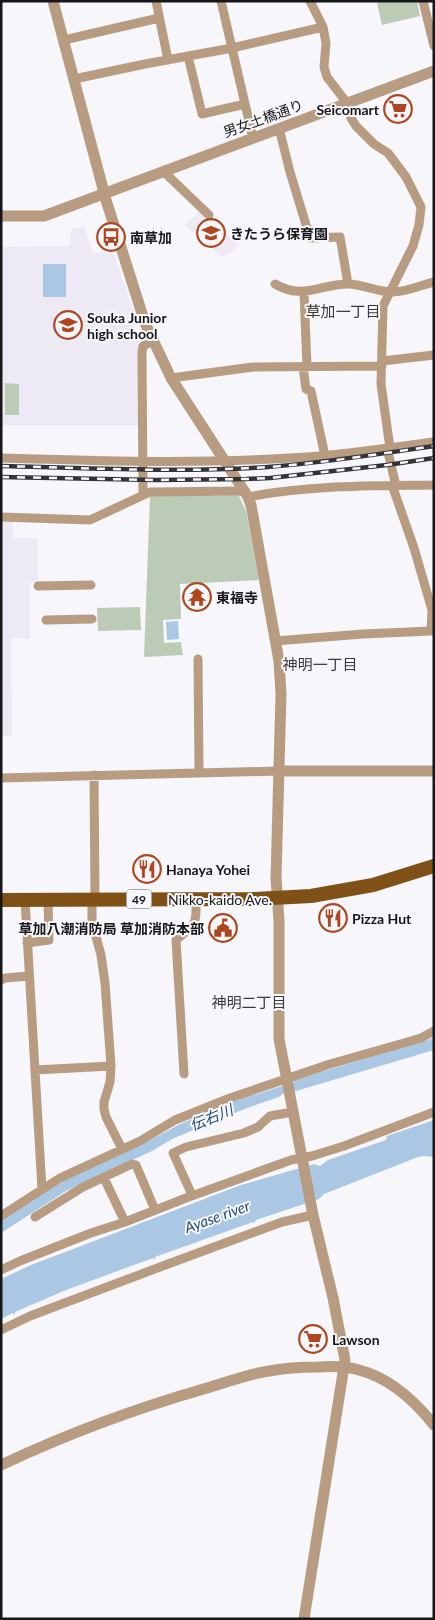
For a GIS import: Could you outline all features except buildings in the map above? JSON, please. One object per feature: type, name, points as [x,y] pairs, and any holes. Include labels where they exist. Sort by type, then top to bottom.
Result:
[{"type":"main road","name":"Nikko-kaido Ave.","points":[[1,900],[278,898],[320,895],[349,890],[434,866]]},
{"type":"street","points":[[53,1],[104,193],[137,300],[153,341],[171,378],[246,494],[254,516],[279,661],[281,694],[276,878],[278,898],[279,1039],[312,1211],[335,1305],[345,1367],[304,1619]]},
{"type":"street","points":[[156,1],[168,60]]},
{"type":"street","points":[[221,1],[253,138]]},
{"type":"street","points":[[275,641],[431,631],[432,610],[394,485],[381,384],[383,306],[413,246],[419,225],[421,207],[406,177],[388,153],[369,139],[356,126],[351,118],[347,103],[327,77],[324,67],[326,43],[323,27],[310,1]]},
{"type":"street","points":[[423,1],[434,46]]},
{"type":"street","points":[[64,40],[159,18]]},
{"type":"street","points":[[74,79],[232,48],[323,27]]},
{"type":"street","points":[[188,56],[202,114],[245,104]]},
{"type":"street","name":"男女土橋通り","points":[[1,216],[44,216],[434,71]]},
{"type":"street","points":[[279,128],[310,238],[340,237],[348,284]]},
{"type":"street","points":[[163,171],[209,215]]},
{"type":"street","points":[[274,284],[284,290],[304,292],[331,285],[348,284],[391,292],[434,282]]},
{"type":"street","points":[[304,292],[306,389],[311,391],[325,456]]},
{"type":"street","points":[[143,495],[142,353],[143,346],[153,341]]},
{"type":"street","points":[[171,378],[253,367],[382,363],[434,355]]},
{"type":"street","points":[[1,458],[144,462],[224,461],[325,456],[434,442]]},
{"type":"street","points":[[1,517],[90,520],[150,492],[246,494],[394,485],[434,485]]},
{"type":"street","points":[[38,586],[91,585]]},
{"type":"street","points":[[46,620],[92,619]]},
{"type":"street","points":[[198,659],[199,772]]},
{"type":"street","points":[[1,778],[199,772],[434,771]]},
{"type":"street","points":[[94,775],[92,922],[101,955],[105,983],[111,1066],[110,1082],[104,1102],[104,1109],[132,1163],[136,1165],[155,1210]]},
{"type":"street","points":[[184,1074],[176,940],[194,924],[197,918],[196,899]]},
{"type":"street","points":[[25,900],[42,1189]]},
{"type":"street","points":[[27,943],[50,940],[48,900]]},
{"type":"street","points":[[1,980],[29,976]]},
{"type":"street","points":[[1,1216],[42,1189],[84,1166],[125,1148],[183,1117],[230,1098],[339,1060],[421,1038],[434,1031]]},
{"type":"street","points":[[34,1070],[111,1066]]},
{"type":"street","points":[[192,1196],[173,1152],[244,1133],[258,1127],[270,1116],[293,1112]]},
{"type":"street","points":[[1,1270],[91,1233],[192,1196],[291,1160],[302,1161],[434,1112]]},
{"type":"street","points":[[35,1217],[83,1187],[132,1163]]},
{"type":"street","points":[[104,1178],[125,1222]]},
{"type":"street","points":[[1,1330],[30,1316],[312,1211]]},
{"type":"street","points":[[1,1465],[143,1407],[266,1371],[282,1369],[345,1367],[372,1374],[396,1386],[434,1425]]},
{"type":"shaded area","name":"きたうら保育園","points":[[201,209],[238,244],[232,252],[222,257],[185,225]]},
{"type":"shaded area","name":"Souka Junior high school","points":[[84,226],[93,253],[114,254],[138,324],[133,327],[138,338],[138,425],[1,425],[1,247],[70,246],[71,229]]},
{"type":"shaded area","points":[[1,520],[13,520],[13,538],[38,538],[38,583],[30,583],[30,639],[11,638],[12,736],[1,736]]},
{"type":"green space","points":[[383,1],[417,1],[420,16],[382,25],[377,3]]},
{"type":"green space","points":[[5,383],[19,384],[19,415],[5,415]]},
{"type":"green space","points":[[150,495],[239,496],[246,511],[259,580],[180,584],[181,619],[163,620],[164,643],[181,642],[183,655],[144,657]]},
{"type":"green space","points":[[140,607],[141,630],[98,631],[97,608]]},
{"type":"water","points":[[43,264],[66,264],[66,297],[43,297]]},
{"type":"water","points":[[178,621],[179,639],[167,640],[166,622]]},
{"type":"water","name":"伝右川","points":[[434,1038],[434,1050],[284,1093],[279,1097],[172,1139],[152,1151],[66,1191],[1,1233],[1,1221],[65,1180],[141,1145],[180,1124],[235,1101],[294,1082],[294,1080]]},
{"type":"water","name":"Ayase river","points":[[434,1120],[434,1157],[418,1157],[324,1194],[319,1199],[155,1257],[155,1260],[153,1258],[66,1290],[15,1312],[15,1315],[13,1313],[1,1319],[1,1279],[31,1265],[241,1185],[314,1164],[320,1166],[328,1160],[386,1140],[387,1136]]},
{"type":"railway","points":[[1,466],[235,469],[309,463],[434,446]]},
{"type":"railway","points":[[1,477],[156,480],[270,478],[434,458]]},
{"type":"place","name":"Seicomart","points":[[398,109]]},
{"type":"place","name":"きたうら保育園","points":[[211,233]]},
{"type":"place","name":"南草加","points":[[111,237]]},
{"type":"place","name":"Souka Junior high school","points":[[68,325]]},
{"type":"place","name":"東福寺","points":[[197,597]]},
{"type":"place","name":"Hanaya Yohei","points":[[147,869]]},
{"type":"place","name":"Pizza Hut","points":[[333,918]]},
{"type":"place","name":"草加八潮消防局 草加消防本部","points":[[223,928]]},
{"type":"place","name":"Lawson","points":[[313,1339]]},
{"type":"district","name":"草加一丁目","points":[[343,311]]},
{"type":"district","name":"神明一丁目","points":[[320,664]]},
{"type":"district","name":"神明二丁目","points":[[249,1002]]}]
